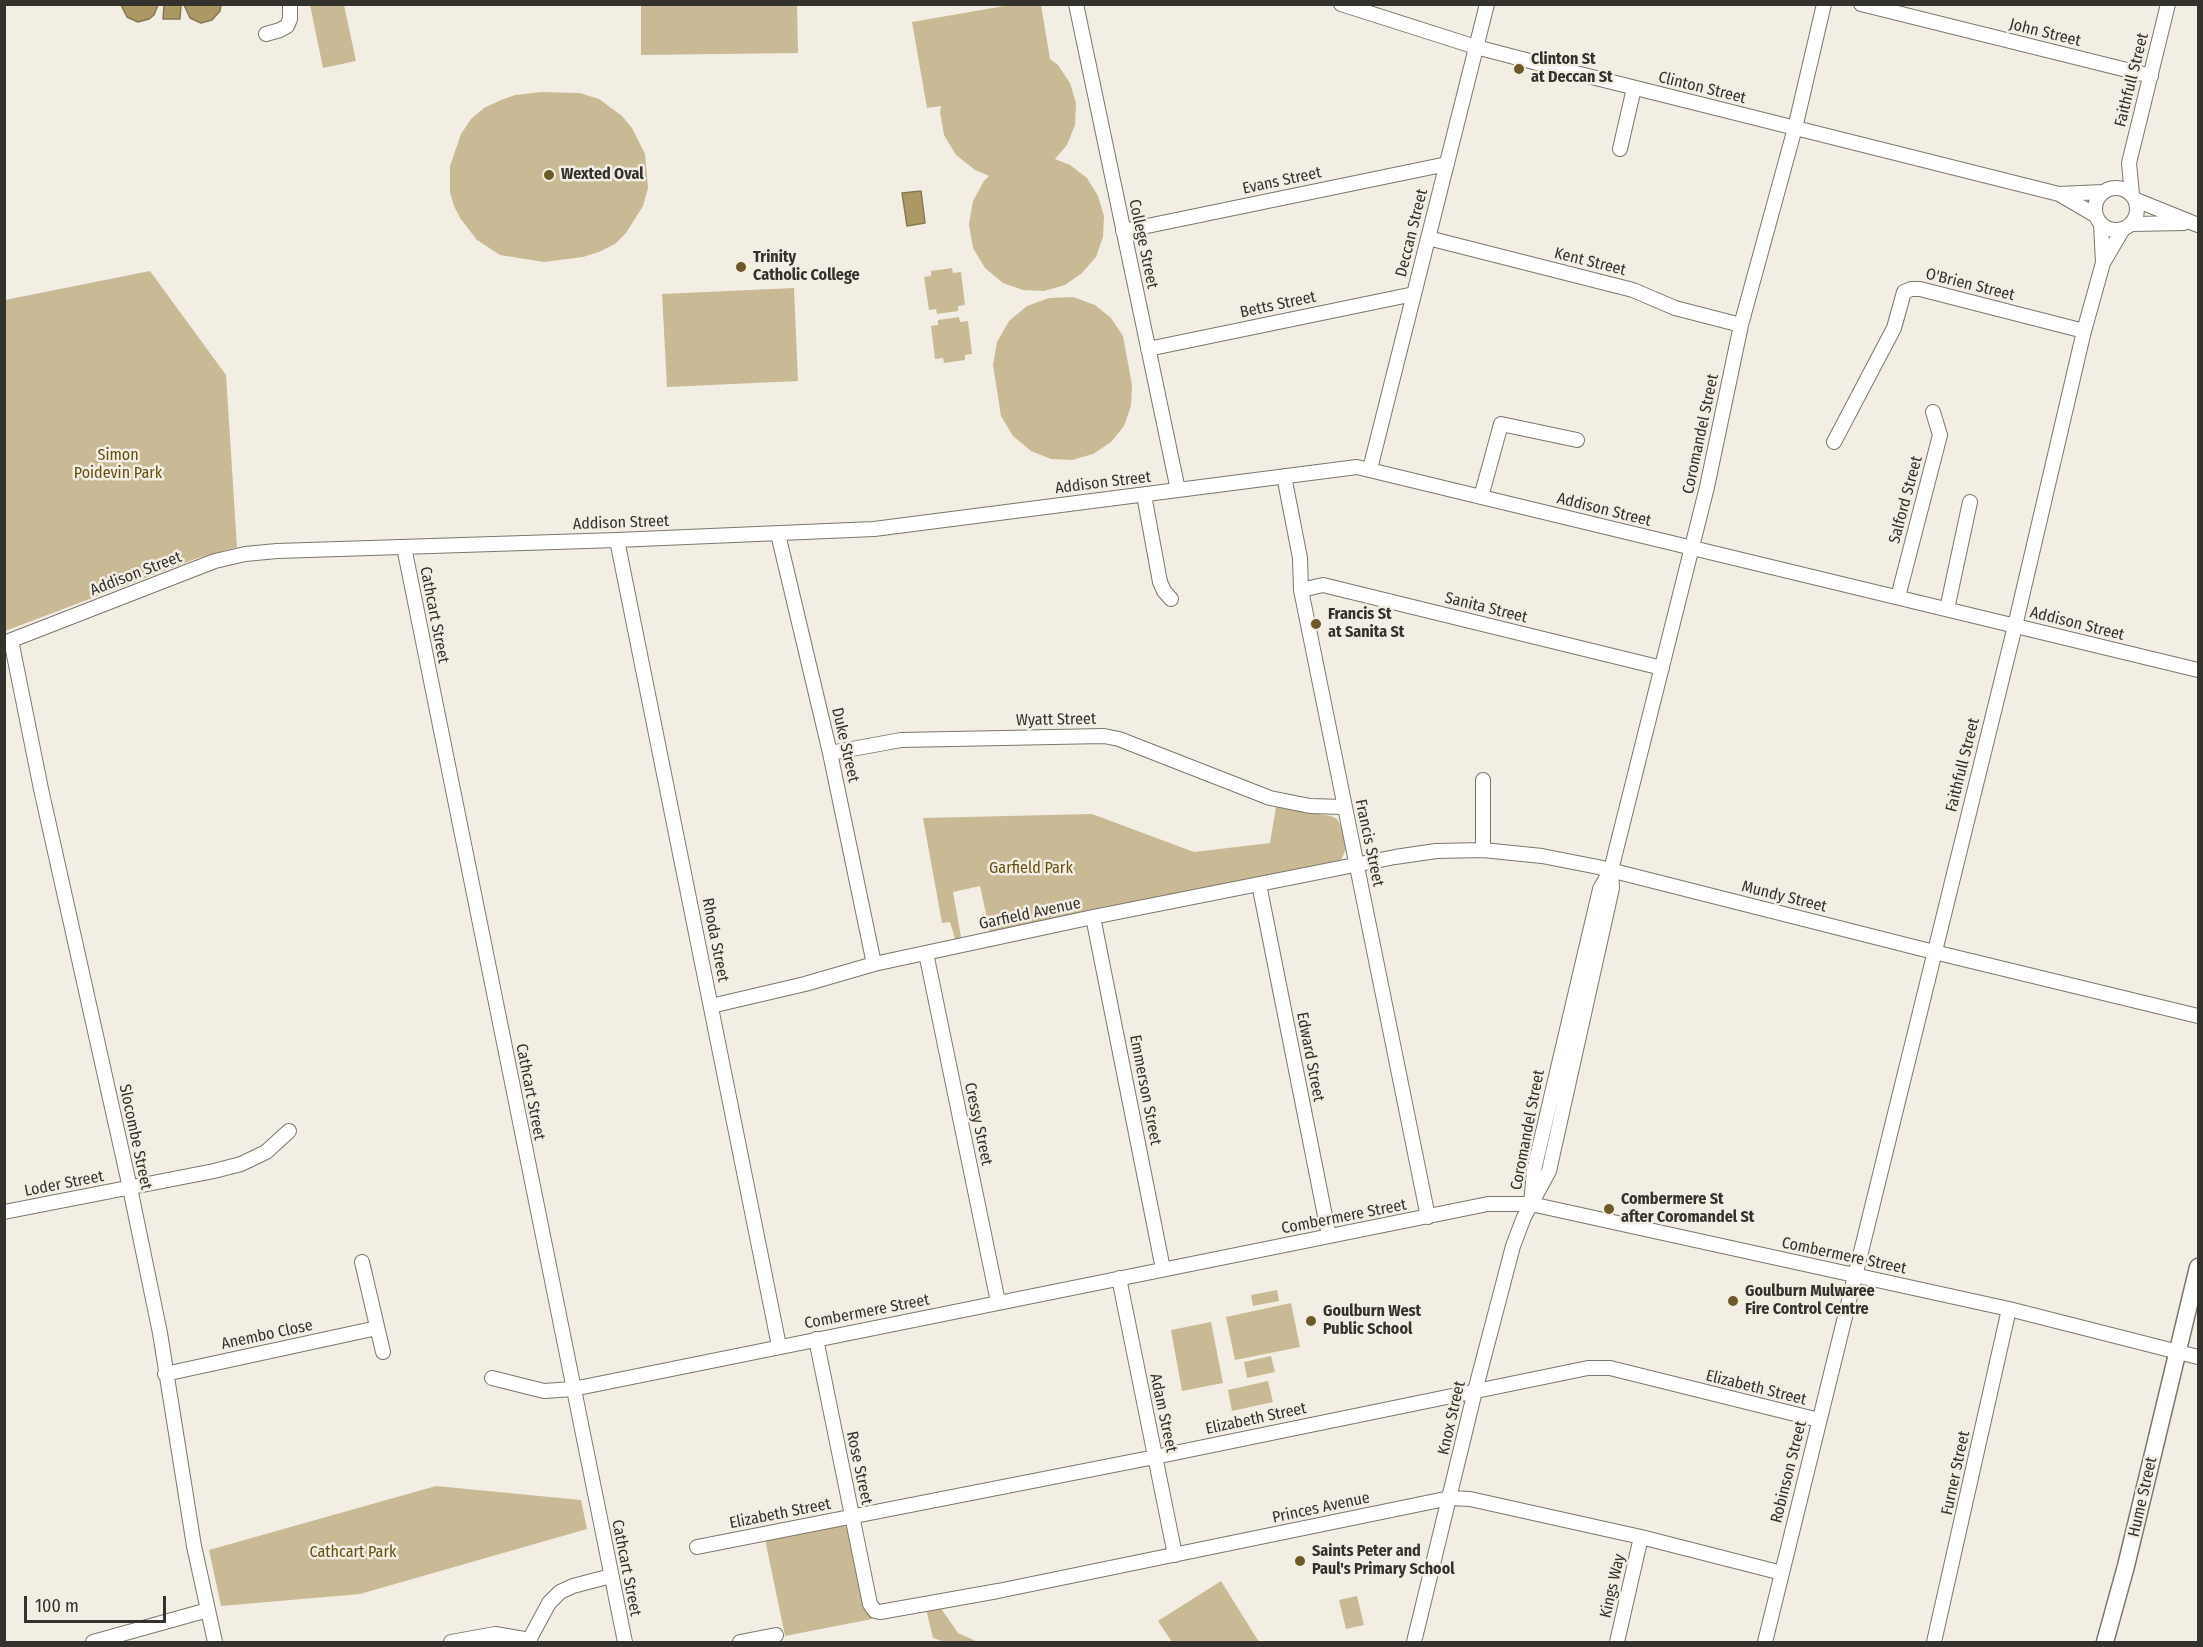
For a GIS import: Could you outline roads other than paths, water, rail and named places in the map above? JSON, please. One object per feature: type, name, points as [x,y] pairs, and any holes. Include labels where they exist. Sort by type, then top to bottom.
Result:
[{"type":"main road","points":[[2188,1354],[2199,1267]]},
{"type":"main road","points":[[2188,1354],[2199,1312]]},
{"type":"main road","name":"Hume Street","points":[[2105,1642],[2188,1354]]},
{"type":"main road","name":"Hume Street","points":[[2116,1642],[2137,1569],[2188,1354]]},
{"type":"street","points":[[266,34],[286,26],[290,19],[290,4]]},
{"type":"street","name":"College Street","points":[[1076,4],[1178,490]]},
{"type":"street","name":"Clinton Street","points":[[1341,4],[1476,47],[2059,194],[2098,219]]},
{"type":"street","name":"Deccan Street","points":[[1370,469],[1487,4]]},
{"type":"street","name":"Coromandel Street","points":[[1531,1204],[1534,1170],[1557,1101],[1590,956],[1612,888],[1611,870],[1707,487],[1741,325],[1795,128],[1824,4]]},
{"type":"street","name":"John Street","points":[[1861,4],[2151,76]]},
{"type":"street","name":"Faithfull Street","points":[[2134,197],[2129,163],[2168,4]]},
{"type":"street","points":[[1620,149],[1634,88]]},
{"type":"street","name":"Faithfull Street","points":[[2107,190],[2129,163]]},
{"type":"street","name":"Evans Street","points":[[1123,231],[1447,164]]},
{"type":"street","points":[[2122,188],[2134,197],[2195,224],[2127,226],[2112,230],[2098,219],[2096,202],[2107,190],[2122,188]]},
{"type":"street","name":"Clinton Street","points":[[2059,194],[2107,190]]},
{"type":"street","points":[[2127,226],[2137,213],[2134,197]]},
{"type":"street","name":"Faithfull Street","points":[[2098,219],[2103,263]]},
{"type":"street","name":"Faithfull Street","points":[[1855,1276],[2015,626],[2084,331],[2103,263],[2127,226]]},
{"type":"street","name":"Kent Street","points":[[1428,238],[1633,290],[1675,308],[1741,325]]},
{"type":"street","name":"O'Brien Street","points":[[1834,442],[1894,328],[1904,292],[1920,289],[2084,331]]},
{"type":"street","name":"Betts Street","points":[[1148,349],[1414,294]]},
{"type":"street","name":"Salford Street","points":[[1898,597],[1940,435],[1933,412]]},
{"type":"street","points":[[1481,497],[1501,424],[1577,440]]},
{"type":"street","name":"Addison Street","points":[[8,641],[215,561],[245,554],[874,529],[1357,467],[2199,670]]},
{"type":"street","name":"Francis Street","points":[[1284,476],[1300,558],[1301,590],[1428,1217]]},
{"type":"street","points":[[1144,495],[1160,582],[1171,599]]},
{"type":"street","points":[[1947,609],[1970,502]]},
{"type":"street","name":"Duke Street","points":[[778,534],[830,753],[874,964]]},
{"type":"street","name":"Rhoda Street","points":[[617,540],[779,1346]]},
{"type":"street","name":"Cathcart Street","points":[[404,547],[625,1642]]},
{"type":"street","name":"Sanita Street","points":[[1301,590],[1323,585],[1662,668]]},
{"type":"street","name":"Slocombe Street","points":[[8,641],[130,1188],[160,1333],[194,1545],[215,1642]]},
{"type":"street","name":"Wyatt Street","points":[[830,753],[901,740],[1104,736],[1119,739],[1270,798],[1310,806],[1344,807]]},
{"type":"street","points":[[1483,780],[1483,850]]},
{"type":"street","name":"Mundy Street","points":[[1357,864],[1436,851],[1483,850],[1542,856],[1611,870],[2199,1016]]},
{"type":"street","name":"Garfield Avenue","points":[[711,1006],[804,984],[874,964],[1357,864]]},
{"type":"street","name":"Edward Street","points":[[1259,884],[1329,1236]]},
{"type":"street","name":"Emmerson Street","points":[[1093,917],[1163,1269]]},
{"type":"street","name":"Cressy Street","points":[[926,953],[998,1302]]},
{"type":"street","name":"Loder Street","points":[[4,1212],[241,1164],[266,1152],[289,1131]]},
{"type":"street","name":"Combermere Street","points":[[492,1377],[544,1391],[573,1389],[1488,1204],[1531,1204],[2009,1309],[2188,1354]]},
{"type":"street","name":"Knox Street","points":[[1414,1642],[1513,1246],[1531,1204]]},
{"type":"street","points":[[362,1262],[383,1352]]},
{"type":"street","name":"Robinson Street","points":[[1765,1642],[1855,1276]]},
{"type":"street","name":"Adam Street","points":[[1119,1278],[1175,1555]]},
{"type":"street","name":"Furner Street","points":[[1934,1642],[2009,1309]]},
{"type":"street","name":"Anembo Close","points":[[165,1374],[377,1328]]},
{"type":"street","name":"Rose Street","points":[[816,1339],[870,1604]]},
{"type":"street","name":"Elizabeth Street","points":[[698,1547],[1155,1457],[1588,1368],[1610,1368],[1819,1420]]},
{"type":"street","name":"Princes Avenue","points":[[870,1604],[875,1611],[880,1612],[1175,1555],[1450,1498],[1470,1499],[1782,1573]]},
{"type":"street","name":"Kings Way","points":[[1617,1642],[1641,1538]]},
{"type":"street","points":[[451,1642],[495,1634],[529,1641],[549,1603],[560,1592],[573,1586],[611,1576]]},
{"type":"street","points":[[93,1642],[208,1610]]},
{"type":"street","points":[[740,1642],[776,1635]]},
{"type":"place","name":"Clinton St at Deccan St","points":[[1519,69]]},
{"type":"place","name":"Wexted Oval","points":[[549,175]]},
{"type":"place","name":"Trinity Catholic College","points":[[741,267]]},
{"type":"place","name":"Francis St at Sanita St","points":[[1316,624]]},
{"type":"place","name":"Combermere St after Coromandel St","points":[[1609,1209]]},
{"type":"place","name":"Goulburn Mulwaree Fire Control Centre","points":[[1733,1301]]},
{"type":"place","name":"Goulburn West Public School","points":[[1311,1321]]},
{"type":"place","name":"Saints Peter and Paul's Primary School","points":[[1300,1561]]},
{"type":"park label","name":"Simon Poidevin Park","points":[[118,465]]},
{"type":"park label","name":"Garfield Park","points":[[1031,869]]},
{"type":"park label","name":"Cathcart Park","points":[[353,1553]]}]
